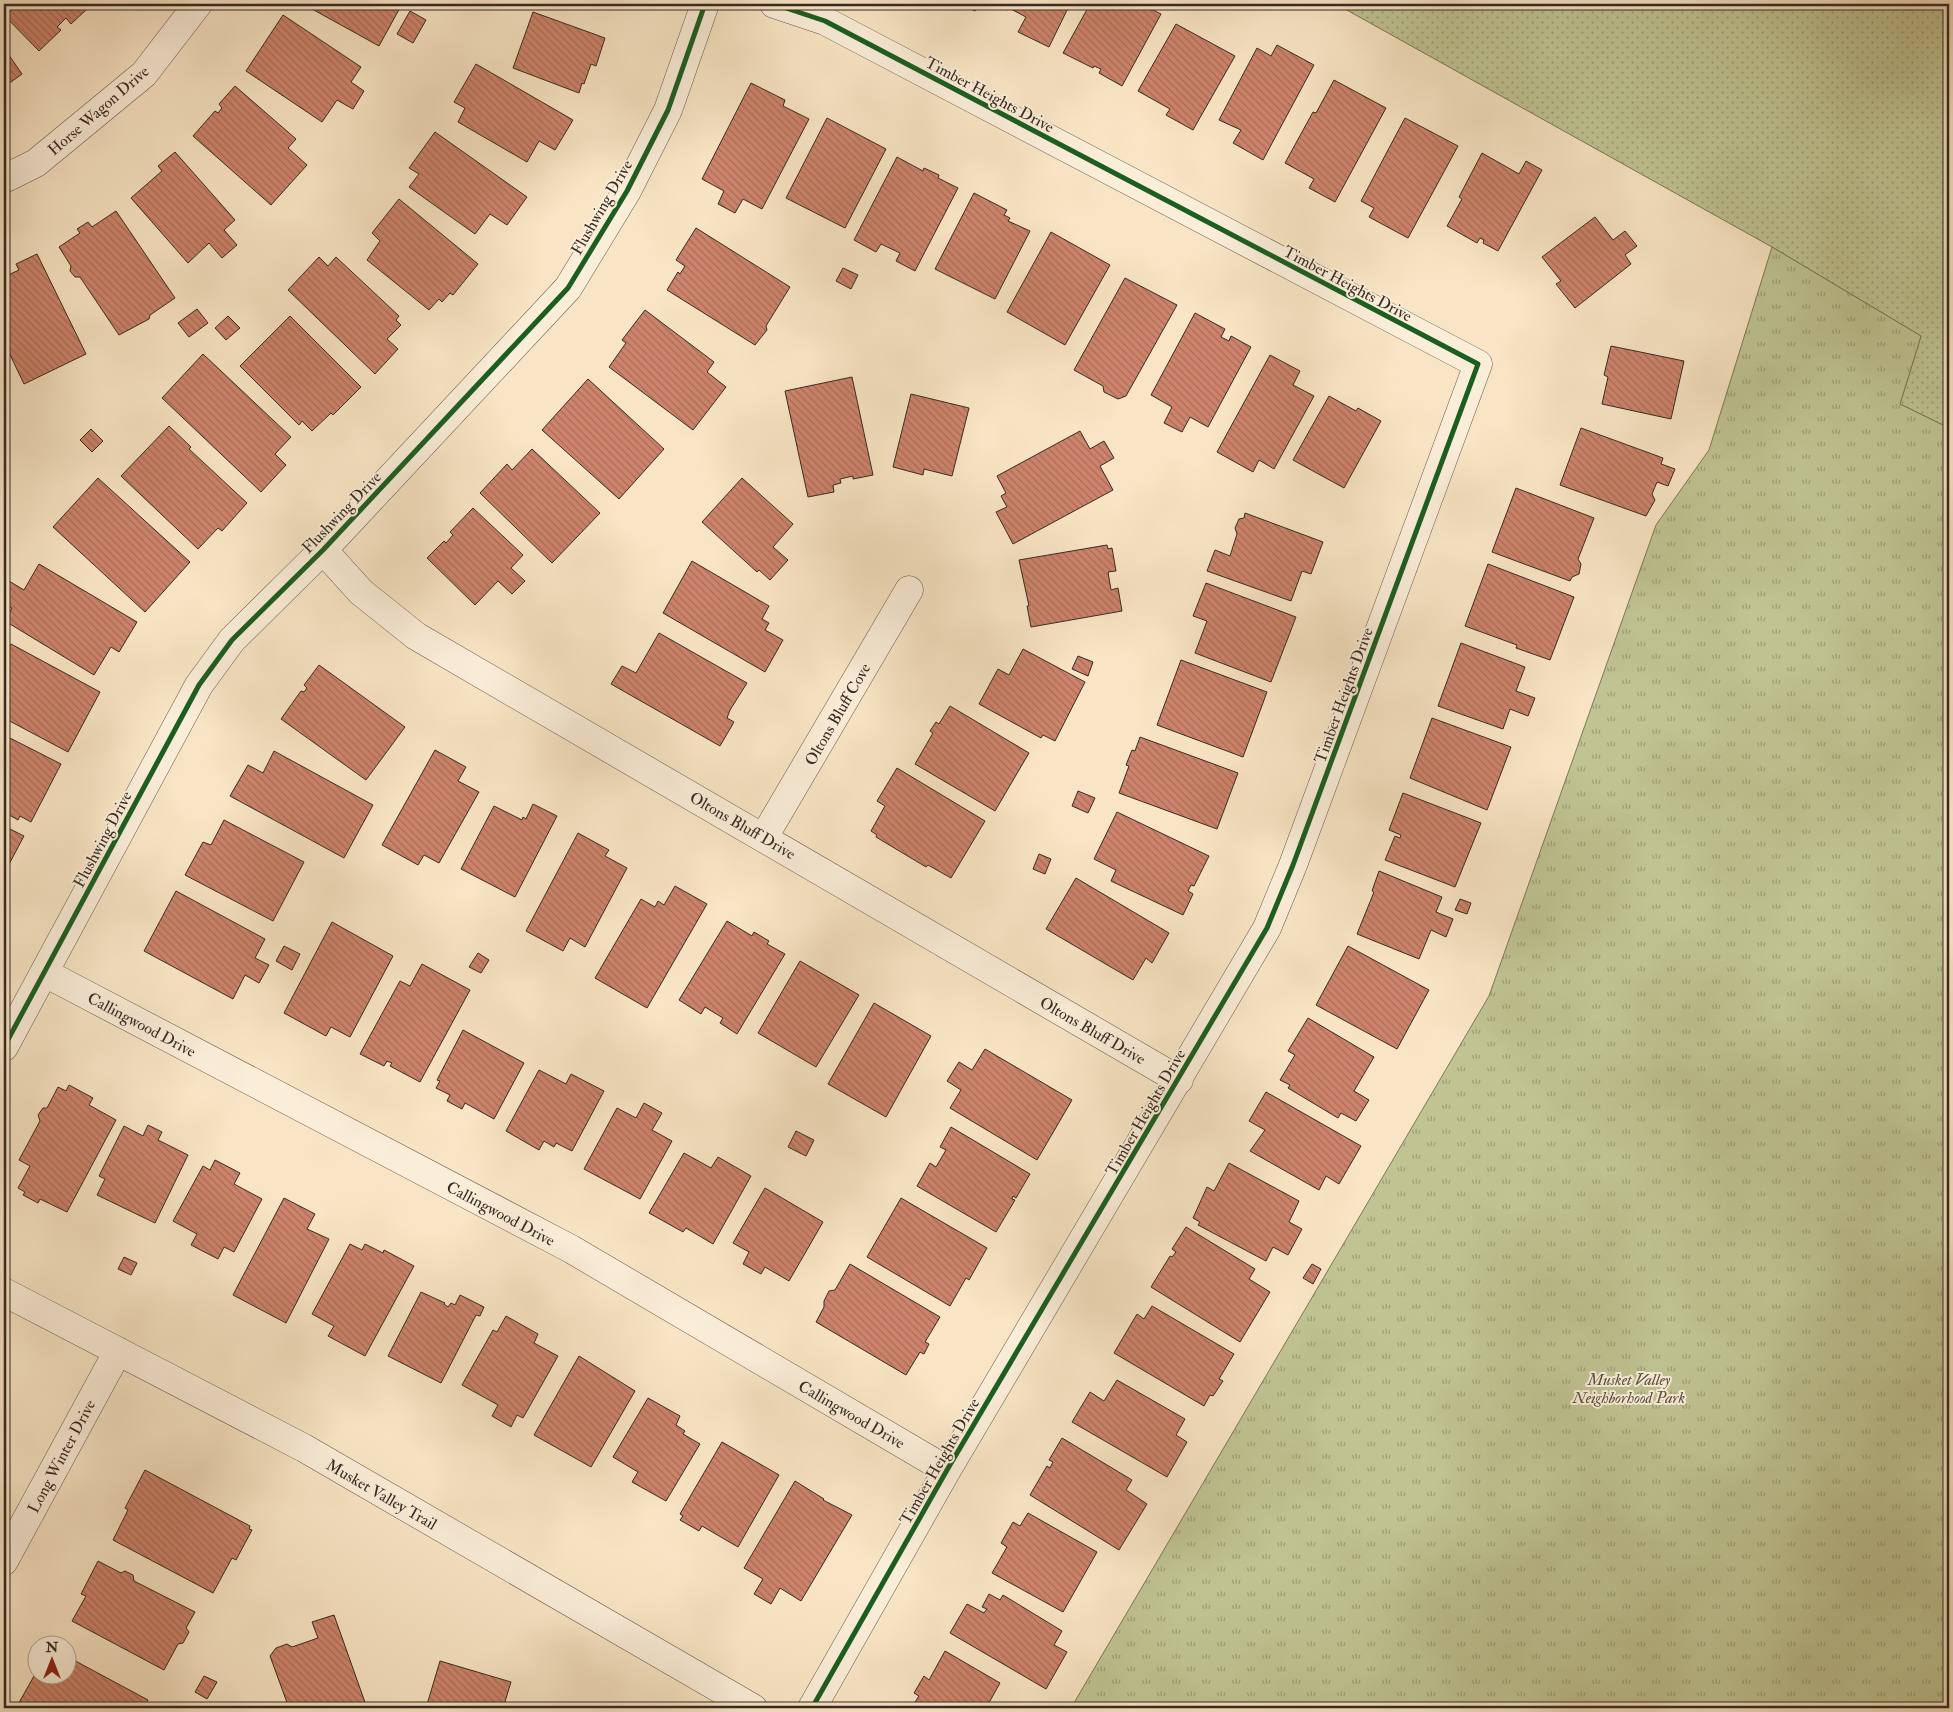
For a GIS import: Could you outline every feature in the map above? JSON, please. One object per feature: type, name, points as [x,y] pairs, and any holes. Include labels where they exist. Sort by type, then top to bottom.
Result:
[{"type":"street","name":"Horse Wagon Drive","points":[[4,179],[36,164],[144,74],[198,4]]},
{"type":"street","name":"Flushwing Drive","points":[[4,1047],[199,685],[232,640],[324,550],[568,288],[628,191],[668,110],[705,4]]},
{"type":"street","name":"Timber Heights Drive","points":[[774,4],[826,21],[1478,364],[1267,928],[947,1470],[812,1708]]},
{"type":"street","name":"Oltons Bluff Drive","points":[[324,550],[361,592],[416,636],[1179,1080]]},
{"type":"street","name":"Oltons Bluff Cove","points":[[764,838],[909,590]]},
{"type":"street","name":"Callingwood Drive","points":[[45,973],[571,1250],[947,1470]]},
{"type":"street","name":"Musket Valley Trail","points":[[4,1292],[304,1448],[753,1708]]},
{"type":"street","name":"Long Winter Drive","points":[[4,1561],[118,1351]]},
{"type":"green space","points":[[1336,4],[1949,4],[1949,428],[1900,404],[1921,336],[1772,247]]},
{"type":"green space","name":"Musket Valley Neighborhood Park","points":[[1772,247],[1921,336],[1900,404],[1949,428],[1949,1708],[1071,1708],[1489,996],[1656,525],[1709,450]]},
{"type":"building","points":[[4,4],[84,4],[88,8],[71,24],[66,18],[57,27],[61,30],[39,51],[4,15]]},
{"type":"building","points":[[303,4],[402,4],[379,46]]},
{"type":"building","points":[[961,4],[979,4],[975,11]]},
{"type":"building","points":[[1006,4],[1070,4],[1049,47],[1018,32],[1026,17],[1009,8],[1008,10],[1004,8]]},
{"type":"building","points":[[1090,4],[1152,4],[1149,8],[1161,14],[1122,86],[1099,73],[1101,69],[1094,66],[1093,68],[1063,53]]},
{"type":"building","points":[[410,11],[426,20],[413,43],[397,34]]},
{"type":"building","points":[[533,12],[605,38],[596,66],[591,64],[579,93],[513,68]]},
{"type":"building","points":[[283,15],[361,67],[351,82],[364,91],[353,109],[337,100],[322,122],[246,71]]},
{"type":"building","points":[[1176,24],[1235,56],[1193,130],[1166,115],[1170,109],[1138,91]]},
{"type":"building","points":[[1277,45],[1314,65],[1263,160],[1233,143],[1241,130],[1219,120],[1257,48],[1271,56]]},
{"type":"building","points":[[4,48],[22,74],[4,87]]},
{"type":"building","points":[[476,64],[573,120],[555,150],[539,141],[527,162],[458,122],[465,108],[454,102]]},
{"type":"building","points":[[1334,80],[1386,108],[1335,202],[1309,188],[1314,179],[1285,163],[1313,112],[1316,113]]},
{"type":"building","points":[[751,83],[785,100],[783,106],[809,119],[762,209],[743,199],[735,213],[718,204],[724,191],[702,179]]},
{"type":"building","points":[[235,86],[296,139],[288,148],[307,165],[271,205],[193,136],[215,111],[218,113],[222,108],[219,104]]},
{"type":"building","points":[[827,118],[886,149],[845,228],[786,198]]},
{"type":"building","points":[[1405,118],[1458,146],[1408,238],[1369,217],[1374,208],[1361,201]]},
{"type":"building","points":[[435,132],[527,197],[507,225],[490,214],[475,234],[409,187],[419,174],[409,168]]},
{"type":"building","points":[[175,152],[235,220],[224,230],[237,245],[222,258],[209,243],[188,263],[131,198],[162,171],[158,166]]},
{"type":"building","points":[[1482,153],[1519,174],[1526,161],[1542,170],[1498,251],[1483,243],[1484,240],[1480,238],[1477,243],[1447,226],[1462,199],[1459,197]]},
{"type":"building","points":[[897,157],[923,171],[924,168],[939,175],[938,178],[958,188],[915,271],[896,261],[900,253],[881,244],[876,252],[854,240]]},
{"type":"building","points":[[974,193],[1007,210],[1004,215],[1010,218],[1008,221],[1030,231],[995,299],[935,269]]},
{"type":"building","points":[[399,199],[478,264],[453,295],[450,293],[442,302],[439,299],[429,310],[367,260],[380,241],[372,233]]},
{"type":"building","points":[[116,211],[175,298],[150,315],[149,319],[119,335],[80,277],[75,277],[70,271],[71,266],[59,247],[80,233],[77,229],[88,222],[92,227]]},
{"type":"building","points":[[1595,217],[1613,240],[1625,231],[1637,246],[1625,255],[1631,264],[1575,308],[1556,284],[1561,281],[1542,257]]},
{"type":"building","points":[[696,228],[790,287],[766,326],[767,330],[755,345],[667,290],[678,272],[680,274],[685,266],[676,260]]},
{"type":"building","points":[[1051,232],[1110,265],[1065,345],[1007,312]]},
{"type":"building","points":[[37,254],[86,354],[24,384],[4,342],[4,281],[7,279],[6,276],[19,270],[16,264]]},
{"type":"building","points":[[319,257],[328,266],[336,257],[399,316],[396,320],[401,325],[387,339],[398,349],[375,374],[288,290]]},
{"type":"building","points":[[843,268],[858,275],[851,289],[836,281]]},
{"type":"building","points":[[1125,278],[1177,305],[1126,396],[1118,399],[1104,392],[1103,386],[1074,370]]},
{"type":"building","points":[[197,309],[208,323],[189,337],[178,323]]},
{"type":"building","points":[[645,310],[714,362],[707,372],[726,387],[693,430],[609,367],[626,343],[622,340]]},
{"type":"building","points":[[1195,313],[1225,329],[1221,337],[1229,341],[1231,336],[1251,347],[1208,427],[1190,417],[1182,432],[1164,423],[1172,407],[1151,395]]},
{"type":"building","points":[[228,316],[240,328],[226,340],[215,328]]},
{"type":"building","points":[[290,316],[361,387],[333,415],[331,413],[312,431],[302,421],[299,425],[240,366]]},
{"type":"building","points":[[1611,346],[1684,361],[1671,419],[1602,404],[1608,377],[1604,375]]},
{"type":"building","points":[[203,354],[291,437],[275,454],[286,465],[261,492],[162,398]]},
{"type":"building","points":[[1270,355],[1300,371],[1293,385],[1314,396],[1274,469],[1259,460],[1253,472],[1217,452]]},
{"type":"building","points":[[852,377],[873,475],[853,479],[853,476],[840,479],[841,483],[833,485],[834,492],[808,497],[785,391]]},
{"type":"building","points":[[588,379],[664,449],[619,499],[542,430]]},
{"type":"building","points":[[911,394],[969,408],[952,476],[924,469],[923,475],[893,467]]},
{"type":"building","points":[[1329,396],[1356,411],[1358,408],[1381,421],[1344,488],[1293,460]]},
{"type":"building","points":[[169,426],[191,447],[189,449],[247,503],[222,531],[218,528],[198,549],[121,476]]},
{"type":"building","points":[[1581,428],[1663,458],[1661,464],[1675,469],[1668,486],[1657,482],[1652,494],[1655,500],[1646,516],[1560,485]]},
{"type":"building","points":[[91,429],[103,441],[92,452],[80,440]]},
{"type":"building","points":[[1080,431],[1090,449],[1104,441],[1114,458],[1100,466],[1113,490],[1013,544],[996,512],[1007,507],[1001,496],[1006,493],[997,476]]},
{"type":"building","points":[[532,449],[600,513],[552,563],[480,493],[507,464],[512,470]]},
{"type":"building","points":[[98,478],[190,562],[145,612],[53,527]]},
{"type":"building","points":[[742,478],[793,524],[773,547],[788,560],[770,580],[759,570],[757,572],[702,522]]},
{"type":"building","points":[[1516,488],[1594,518],[1578,559],[1581,564],[1579,574],[1572,577],[1570,581],[1492,552]]},
{"type":"building","points":[[473,508],[523,555],[511,568],[525,581],[512,594],[498,581],[475,605],[427,558],[444,541],[446,543],[453,535],[450,532]]},
{"type":"building","points":[[1245,513],[1323,542],[1311,574],[1302,571],[1291,601],[1207,571],[1215,550],[1230,556],[1237,534],[1235,528],[1239,519],[1244,518]]},
{"type":"building","points":[[1107,545],[1108,549],[1112,548],[1116,571],[1108,572],[1111,590],[1118,588],[1122,611],[1031,627],[1027,606],[1029,606],[1019,560]]},
{"type":"building","points":[[692,561],[769,606],[762,619],[769,623],[765,630],[783,640],[765,672],[663,613]]},
{"type":"building","points":[[39,564],[137,622],[119,652],[111,647],[94,675],[5,621],[12,608],[4,603],[4,590],[9,581],[24,590]]},
{"type":"building","points":[[1488,564],[1574,597],[1550,660],[1516,648],[1517,645],[1465,626]]},
{"type":"building","points":[[1206,583],[1296,617],[1271,682],[1195,653],[1207,621],[1193,616]]},
{"type":"building","points":[[659,633],[747,683],[730,710],[727,718],[734,722],[720,746],[611,684],[622,666],[636,673]]},
{"type":"building","points":[[1461,643],[1525,667],[1516,691],[1535,698],[1528,716],[1510,709],[1503,729],[1438,706]]},
{"type":"building","points":[[11,644],[100,692],[68,752],[4,718],[4,658]]},
{"type":"building","points":[[1023,649],[1085,682],[1055,741],[1043,735],[1041,738],[979,704],[998,669],[1009,675]]},
{"type":"building","points":[[1078,656],[1093,662],[1088,676],[1072,669]]},
{"type":"building","points":[[1181,660],[1267,692],[1243,757],[1157,725]]},
{"type":"building","points":[[319,665],[405,727],[366,780],[281,719],[301,691],[304,692],[307,688],[304,685]]},
{"type":"building","points":[[950,706],[1029,753],[995,811],[915,764],[933,733],[930,731],[936,722],[939,724]]},
{"type":"building","points":[[1432,718],[1511,747],[1487,810],[1410,778]]},
{"type":"building","points":[[4,735],[61,764],[31,822],[20,816],[18,820],[4,812]]},
{"type":"building","points":[[1140,737],[1238,773],[1217,829],[1119,793],[1129,766],[1126,765],[1132,750],[1135,751]]},
{"type":"building","points":[[435,750],[466,767],[458,781],[479,792],[439,863],[424,855],[418,865],[382,845]]},
{"type":"building","points":[[274,751],[373,805],[344,858],[230,796],[248,765],[263,773]]},
{"type":"building","points":[[897,768],[985,821],[951,878],[928,865],[926,867],[876,837],[877,835],[871,831],[885,806],[877,801]]},
{"type":"building","points":[[1078,791],[1095,798],[1088,813],[1072,806]]},
{"type":"building","points":[[1403,793],[1481,823],[1455,887],[1385,860],[1395,836],[1400,838],[1401,835],[1389,830]]},
{"type":"building","points":[[533,804],[557,816],[515,897],[461,869],[494,806],[522,820],[523,817],[526,819]]},
{"type":"building","points":[[1117,812],[1209,856],[1194,886],[1191,885],[1188,891],[1193,894],[1183,915],[1111,881],[1116,870],[1094,859]]},
{"type":"building","points":[[224,820],[304,862],[273,921],[185,875],[203,842],[211,845]]},
{"type":"building","points":[[4,826],[24,836],[7,868],[4,867]]},
{"type":"building","points":[[578,833],[609,850],[605,856],[627,868],[585,947],[570,938],[563,951],[526,931]]},
{"type":"building","points":[[1039,854],[1051,859],[1045,874],[1033,869]]},
{"type":"building","points":[[1379,871],[1442,897],[1436,912],[1453,919],[1446,937],[1431,930],[1419,959],[1357,934],[1374,892],[1372,891]]},
{"type":"building","points":[[1076,878],[1169,933],[1152,963],[1146,958],[1133,980],[1046,929]]},
{"type":"building","points":[[675,886],[707,904],[647,1008],[595,978],[641,899],[655,907],[658,901],[664,905]]},
{"type":"building","points":[[176,891],[265,939],[255,958],[269,965],[259,983],[245,975],[233,999],[144,951]]},
{"type":"building","points":[[1460,899],[1471,903],[1467,914],[1455,910]]},
{"type":"building","points":[[727,921],[752,936],[754,932],[769,941],[767,944],[785,954],[737,1034],[720,1023],[723,1018],[705,1007],[701,1014],[679,1000]]},
{"type":"building","points":[[332,922],[393,956],[350,1037],[331,1027],[326,1036],[284,1013]]},
{"type":"building","points":[[284,946],[300,954],[292,970],[276,961]]},
{"type":"building","points":[[1348,946],[1429,990],[1397,1049],[1316,1005]]},
{"type":"building","points":[[478,953],[489,960],[481,973],[469,967]]},
{"type":"building","points":[[800,961],[859,995],[816,1067],[758,1033]]},
{"type":"building","points":[[422,964],[470,990],[420,1082],[390,1066],[392,1063],[387,1061],[384,1066],[360,1054],[400,981],[410,986]]},
{"type":"building","points":[[874,1003],[931,1036],[886,1117],[828,1084]]},
{"type":"building","points":[[1308,1018],[1374,1057],[1354,1091],[1369,1100],[1356,1121],[1341,1113],[1338,1118],[1288,1088],[1290,1085],[1280,1080],[1295,1055],[1288,1051]]},
{"type":"building","points":[[463,1030],[524,1063],[494,1119],[465,1103],[462,1109],[447,1101],[450,1095],[436,1088],[440,1081],[437,1080]]},
{"type":"building","points":[[985,1049],[1072,1100],[1037,1160],[950,1108],[961,1090],[947,1081],[959,1062],[972,1070]]},
{"type":"building","points":[[539,1070],[566,1084],[571,1074],[604,1091],[572,1151],[556,1143],[554,1147],[544,1141],[539,1150],[506,1131]]},
{"type":"building","points":[[69,1085],[93,1098],[89,1105],[116,1120],[67,1212],[40,1199],[38,1203],[23,1195],[25,1192],[18,1188],[30,1166],[19,1160],[40,1121],[38,1115],[43,1108],[47,1108],[58,1087],[66,1091]]},
{"type":"building","points":[[1266,1092],[1361,1146],[1339,1184],[1326,1176],[1319,1190],[1250,1151],[1265,1130],[1249,1121]]},
{"type":"building","points":[[644,1103],[662,1113],[652,1130],[672,1141],[640,1199],[584,1169],[617,1108],[636,1118]]},
{"type":"building","points":[[148,1125],[162,1132],[158,1140],[188,1155],[155,1223],[97,1195],[105,1179],[99,1176],[124,1126],[143,1136]]},
{"type":"building","points":[[951,1127],[1030,1174],[1016,1198],[1013,1196],[1012,1199],[1015,1200],[996,1232],[917,1186],[930,1163],[936,1167],[946,1150],[940,1147]]},
{"type":"building","points":[[796,1131],[814,1140],[806,1156],[788,1147]]},
{"type":"building","points":[[684,1153],[711,1168],[718,1157],[751,1176],[713,1244],[686,1228],[683,1232],[649,1213]]},
{"type":"building","points":[[215,1160],[240,1173],[234,1184],[262,1199],[234,1252],[224,1247],[218,1259],[191,1245],[197,1234],[173,1221],[203,1166],[210,1170]]},
{"type":"building","points":[[1229,1163],[1299,1201],[1289,1222],[1302,1229],[1288,1255],[1273,1247],[1266,1261],[1198,1225],[1200,1222],[1193,1218],[1207,1187],[1214,1191]]},
{"type":"building","points":[[765,1188],[823,1222],[789,1281],[765,1267],[761,1274],[743,1264],[749,1252],[733,1243]]},
{"type":"building","points":[[284,1198],[315,1214],[307,1229],[329,1239],[286,1323],[233,1295]]},
{"type":"building","points":[[901,1198],[987,1248],[969,1280],[966,1278],[950,1306],[867,1257]]},
{"type":"building","points":[[1186,1227],[1255,1269],[1249,1279],[1270,1292],[1240,1342],[1151,1287],[1170,1256],[1172,1257],[1176,1252],[1172,1249]]},
{"type":"building","points":[[350,1244],[362,1250],[365,1244],[383,1253],[384,1250],[414,1266],[365,1356],[328,1336],[334,1326],[312,1314]]},
{"type":"building","points":[[124,1257],[137,1263],[131,1275],[118,1269]]},
{"type":"building","points":[[850,1264],[940,1317],[925,1342],[929,1344],[924,1354],[920,1352],[906,1375],[816,1322],[824,1307],[824,1301],[829,1291],[835,1290]]},
{"type":"building","points":[[1312,1264],[1321,1269],[1313,1284],[1303,1278]]},
{"type":"building","points":[[421,1292],[445,1303],[448,1307],[451,1303],[455,1305],[460,1295],[484,1307],[480,1316],[476,1315],[441,1383],[388,1356]]},
{"type":"building","points":[[1152,1306],[1234,1354],[1219,1379],[1223,1381],[1213,1396],[1210,1395],[1204,1406],[1114,1353],[1137,1314],[1144,1319]]},
{"type":"building","points":[[506,1316],[538,1334],[534,1343],[558,1356],[523,1418],[517,1415],[511,1427],[492,1416],[498,1405],[462,1385],[493,1330],[497,1332]]},
{"type":"building","points":[[579,1356],[635,1391],[591,1467],[534,1435]]},
{"type":"building","points":[[1117,1380],[1185,1419],[1176,1435],[1187,1442],[1167,1477],[1072,1422],[1090,1392],[1104,1401]]},
{"type":"building","points":[[648,1398],[680,1416],[676,1425],[685,1431],[683,1434],[700,1444],[666,1501],[632,1482],[638,1472],[613,1457]]},
{"type":"building","points":[[1062,1438],[1132,1480],[1126,1490],[1147,1504],[1119,1550],[1030,1495],[1047,1466],[1050,1468],[1053,1462],[1049,1460]]},
{"type":"building","points":[[722,1442],[779,1475],[738,1547],[702,1526],[699,1531],[680,1520],[683,1516],[680,1514]]},
{"type":"building","points":[[145,1470],[250,1526],[249,1529],[252,1530],[236,1560],[232,1558],[213,1593],[113,1540],[128,1510],[125,1508]]},
{"type":"building","points":[[795,1481],[823,1500],[852,1515],[801,1601],[780,1588],[771,1604],[754,1594],[763,1579],[744,1568]]},
{"type":"building","points":[[1028,1513],[1097,1552],[1063,1612],[992,1573],[1007,1547],[1001,1543],[1013,1522],[1020,1526]]},
{"type":"building","points":[[98,1561],[121,1573],[125,1571],[133,1575],[134,1581],[195,1612],[186,1628],[189,1632],[183,1643],[178,1644],[164,1670],[72,1621],[86,1596],[81,1594]]},
{"type":"building","points":[[989,1594],[1000,1600],[1003,1595],[1062,1631],[1054,1645],[1067,1652],[1046,1689],[950,1633],[967,1604],[984,1613],[987,1609],[982,1607]]},
{"type":"building","points":[[334,1615],[367,1708],[289,1708],[270,1656],[276,1648],[287,1644],[292,1647],[318,1638],[312,1622]]},
{"type":"building","points":[[945,1651],[1000,1683],[986,1708],[911,1708],[919,1696],[914,1693],[924,1676],[929,1680]]},
{"type":"building","points":[[440,1661],[511,1682],[503,1708],[426,1708]]},
{"type":"building","points":[[78,1662],[148,1700],[144,1708],[16,1708],[30,1684],[78,1684]]},
{"type":"building","points":[[204,1676],[217,1682],[207,1699],[195,1692]]},
{"type":"cycle path","points":[[4,1047],[199,685],[232,640],[323,550],[568,288],[627,191],[668,110],[705,4]]},
{"type":"cycle path","points":[[774,4],[825,21],[1478,364],[1293,865],[1267,928],[947,1470],[812,1708]]}]
